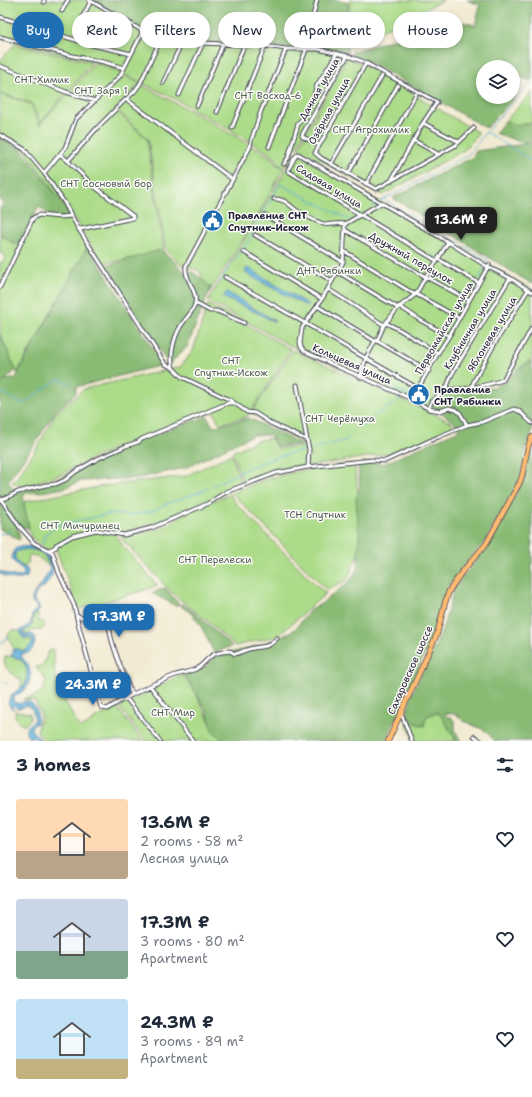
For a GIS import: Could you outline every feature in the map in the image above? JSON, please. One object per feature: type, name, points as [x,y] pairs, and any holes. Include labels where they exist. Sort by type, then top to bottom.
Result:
[{"type":"main road","name":"Сахаровское шоссе","points":[[388,741],[437,634],[449,591],[463,570],[486,544],[520,482],[528,447],[532,437]]},
{"type":"street","points":[[62,11],[68,0]]},
{"type":"street","points":[[85,12],[90,0],[140,29]]},
{"type":"street","points":[[318,0],[308,36],[311,42],[318,49]]},
{"type":"street","points":[[0,16],[92,45],[131,54]]},
{"type":"street","points":[[0,37],[124,68]]},
{"type":"street","points":[[44,173],[64,148],[76,119],[120,76],[140,37]]},
{"type":"street","points":[[68,161],[97,128],[134,92],[140,84],[156,48]]},
{"type":"street","points":[[163,83],[179,48]]},
{"type":"street","points":[[179,96],[201,48]]},
{"type":"street","points":[[197,106],[221,48]]},
{"type":"street","points":[[217,112],[243,48]]},
{"type":"street","points":[[232,128],[264,48]]},
{"type":"street","points":[[276,48],[306,50],[318,49],[348,56],[366,63],[437,102],[413,140],[391,181]]},
{"type":"street","points":[[173,368],[171,361],[172,351],[177,334],[184,321],[193,311],[196,303],[192,286],[185,273],[186,266],[250,147],[261,111],[286,49]]},
{"type":"street","points":[[269,147],[306,50]]},
{"type":"street","points":[[284,164],[288,158],[298,124],[313,98],[317,85],[337,53]]},
{"type":"street","name":"Дачная улица","points":[[319,145],[303,137],[302,135],[348,56]]},
{"type":"street","name":"Озёрная улица","points":[[366,63],[315,153],[331,164],[376,189],[391,181]]},
{"type":"street","points":[[0,66],[66,92],[95,100]]},
{"type":"street","points":[[331,164],[382,76]]},
{"type":"street","points":[[348,174],[398,85]]},
{"type":"street","points":[[366,184],[416,94]]},
{"type":"street","points":[[126,99],[232,179]]},
{"type":"street","points":[[423,123],[459,142]]},
{"type":"street","points":[[391,181],[459,142],[474,128]]},
{"type":"street","points":[[0,135],[24,149],[44,173],[64,202],[78,228],[165,364],[173,368],[182,377],[210,390],[247,412],[254,413],[272,424],[307,440]]},
{"type":"street","points":[[413,140],[438,155]]},
{"type":"street","points":[[60,154],[95,187],[133,216],[133,218],[81,229],[78,228]]},
{"type":"street","name":"Садовая улица","points":[[381,203],[298,154],[288,170],[479,283]]},
{"type":"street","points":[[274,198],[289,203],[297,210],[325,225],[340,223],[345,224],[381,203],[532,292]]},
{"type":"street","points":[[0,287],[33,218],[39,215],[60,217],[72,216]]},
{"type":"street","points":[[265,215],[343,262]]},
{"type":"street","name":"Кольцевая улица","points":[[345,224],[343,262],[322,299],[302,328],[300,345],[302,349],[336,366],[412,399],[429,409]]},
{"type":"street","name":"Дружный переулок","points":[[345,230],[426,278],[469,300]]},
{"type":"street","points":[[255,235],[332,281]]},
{"type":"street","points":[[360,377],[366,358],[385,324],[398,307],[416,294],[448,242]]},
{"type":"street","points":[[244,252],[322,299]]},
{"type":"street","points":[[344,252],[414,294],[459,318]]},
{"type":"street","name":"Первомайская улица","points":[[412,399],[489,266]]},
{"type":"street","points":[[338,272],[449,336]]},
{"type":"street","points":[[225,277],[419,389]]},
{"type":"street","name":"Клубничная улица","points":[[446,389],[452,374],[510,278]]},
{"type":"street","points":[[328,289],[385,324],[400,330],[438,353]]},
{"type":"street","name":"Яблоневая улица","points":[[472,387],[495,343],[528,290]]},
{"type":"street","points":[[196,303],[210,311],[217,310],[244,323]]},
{"type":"street","points":[[317,306],[429,371]]},
{"type":"street","points":[[467,425],[460,413],[456,410],[449,408],[440,410],[429,409],[431,402],[446,389],[453,390],[488,385],[503,380],[532,328]]},
{"type":"street","points":[[298,385],[309,450],[308,467]]},
{"type":"street","points":[[234,403],[228,403],[97,459],[75,472],[65,480],[56,484],[18,492],[1,499],[19,526],[28,536],[34,542],[49,550],[53,554],[59,573],[74,605],[101,707],[107,708],[175,675],[189,672],[204,664],[214,654],[230,651],[235,654],[246,650],[267,646],[273,644],[277,638]]},
{"type":"street","points":[[53,554],[56,545],[72,536],[96,530],[124,535],[151,528],[206,504],[226,492],[276,473],[308,467],[372,460],[385,461],[467,425],[482,422],[514,409],[519,410],[532,423]]},
{"type":"street","points":[[49,550],[56,547]]},
{"type":"street","points":[[77,615],[82,618],[100,615],[105,618],[132,695]]},
{"type":"street","points":[[184,673],[187,676]]},
{"type":"street","points":[[150,686],[193,741]]},
{"type":"street","points":[[126,698],[160,741]]},
{"type":"street","points":[[401,713],[412,741]]},
{"type":"street","points":[[474,736],[481,741]]},
{"type":"green space","name":"СНТ Восход-6","points":[[0,0],[94,0],[115,12],[72,12],[72,48],[132,48],[132,22],[140,25],[140,48],[210,48],[210,42],[218,43],[218,48],[276,48],[276,46],[320,49],[348,53],[285,167],[276,163],[276,158],[246,139],[177,100],[104,64],[40,48],[64,48],[64,12],[12,12],[12,41],[0,38]]},
{"type":"green space","points":[[94,0],[335,0],[349,3],[348,12],[284,12],[284,47],[276,46],[276,12],[218,12],[218,43],[210,42],[210,12],[140,12],[140,25],[132,22],[132,12],[115,12]]},
{"type":"green space","points":[[350,0],[444,0],[419,12],[393,12],[393,25],[385,29],[385,12],[348,12]]},
{"type":"green space","points":[[467,0],[532,0],[532,79],[530,81],[520,77],[520,60],[476,60],[476,104],[508,104],[486,128],[368,61],[351,55],[352,52],[365,48],[385,48],[385,42],[393,40],[393,48],[463,48],[463,22],[475,26],[480,5]]},
{"type":"green space","name":"СНТ Химик","points":[[12,47],[31,48],[92,63],[40,123],[31,103],[0,93],[0,61]]},
{"type":"green space","points":[[304,48],[347,48],[348,53]]},
{"type":"green space","name":"СНТ Агрохимик","points":[[347,58],[363,64],[479,133],[463,151],[383,195],[298,148]]},
{"type":"green space","name":"СНТ Сосновый бор","points":[[95,63],[112,69],[139,83],[115,110],[147,139],[164,253],[102,263],[75,219],[24,150],[0,136],[0,94],[31,104],[40,126],[40,124]]},
{"type":"green space","points":[[140,84],[207,120],[274,159],[275,164],[284,168],[257,217],[208,295],[200,272],[196,269],[187,268],[178,262],[165,248],[148,139],[117,110]]},
{"type":"green space","points":[[532,92],[532,123],[515,126],[505,121]]},
{"type":"green space","points":[[505,121],[516,125],[532,123],[532,141],[523,143],[495,133]]},
{"type":"green space","points":[[0,138],[21,150],[63,203],[69,213],[69,219],[49,216],[43,209],[38,207],[20,241],[13,243],[0,234],[0,208],[3,204],[0,201]]},
{"type":"green space","points":[[532,143],[532,284],[393,198],[473,157],[476,151]]},
{"type":"green space","name":"ДНТ Рябинки","points":[[296,153],[532,289],[532,359],[500,382],[445,390],[428,408],[299,350],[208,301]]},
{"type":"green space","points":[[34,215],[72,220],[88,246],[17,373],[0,334],[0,263],[6,257],[0,253],[0,234],[17,246]]},
{"type":"green space","points":[[88,246],[163,365],[76,387],[76,393],[55,412],[34,445],[8,481],[16,493],[59,478],[123,446],[207,416],[213,427],[249,418],[303,445],[277,446],[270,435],[253,435],[185,468],[138,478],[81,481],[64,488],[26,493],[23,497],[29,528],[17,527],[20,537],[19,540],[0,529],[0,386],[4,381],[0,382],[0,334],[16,370],[5,380],[14,379]]},
{"type":"green space","points":[[160,250],[172,259],[185,273],[193,272],[211,287],[187,347],[169,365],[105,266]]},
{"type":"green space","name":"СНТ Спутник-Искож","points":[[208,304],[291,349],[248,416],[220,424],[213,412],[176,423],[112,449],[59,475],[24,487],[12,482],[18,476],[40,443],[55,414],[84,389],[180,367],[193,351]]},
{"type":"green space","name":"СНТ Черёмуха","points":[[293,350],[451,422],[453,427],[399,451],[279,471],[244,484],[232,452],[256,441],[271,438],[277,448],[302,447],[305,444],[251,413]]},
{"type":"green space","points":[[532,361],[532,432],[526,447],[521,475],[485,541],[449,585],[439,610],[434,634],[386,741],[223,741],[212,730],[207,712],[184,674],[195,672],[210,664],[211,658],[263,644],[282,637],[295,629],[310,610],[321,604],[351,580],[358,567],[359,536],[356,499],[360,487],[358,466],[362,465],[362,462],[376,462],[383,464],[459,430],[451,420],[432,406],[436,400],[447,390],[495,387],[506,381],[526,364]]},
{"type":"green space","points":[[532,441],[532,741],[495,741],[484,730],[464,721],[456,714],[444,713],[447,717],[451,717],[455,722],[455,730],[461,741],[455,741],[455,738],[439,713],[428,716],[425,719],[424,726],[407,720],[411,696],[442,631],[454,589],[487,548],[523,481]]},
{"type":"green space","points":[[231,454],[242,485],[194,509],[231,494],[234,501],[316,585],[326,593],[278,636],[235,646],[171,592],[120,537],[162,528],[190,511],[153,524],[115,533],[120,542],[158,586],[98,604],[78,608],[56,549],[46,550],[31,537],[22,502],[103,486],[186,476]]},
{"type":"green space","name":"ТСН Спутник","points":[[354,463],[359,497],[360,550],[347,580],[327,590],[232,493],[266,479],[299,471]]},
{"type":"green space","points":[[23,549],[39,552],[45,557],[49,565],[36,556],[29,555],[28,564],[24,567],[20,565],[15,560],[15,553]]},
{"type":"green space","points":[[165,588],[180,605],[174,605],[152,593]]},
{"type":"green space","points":[[181,603],[201,618],[232,646],[214,653],[198,621],[182,607]]},
{"type":"green space","points":[[37,613],[39,616],[39,621],[44,623],[45,626],[39,630],[31,630],[30,635],[25,635],[25,630],[32,624],[33,616]]},
{"type":"green space","points":[[12,630],[20,631],[23,638],[33,640],[32,644],[25,651],[14,649],[8,634]]},
{"type":"green space","points":[[53,649],[55,674],[66,703],[78,725],[81,728],[96,718],[117,708],[143,741],[43,741],[37,732],[41,715],[35,701],[23,699],[34,696],[43,690],[46,680],[36,667],[43,665],[48,652]]},
{"type":"green space","points":[[10,656],[19,659],[25,664],[27,671],[26,682],[25,685],[21,687],[21,680],[9,671],[5,665],[5,657]]},
{"type":"green space","name":"СНТ Мир","points":[[182,674],[197,696],[215,732],[225,741],[146,741],[119,707]]},
{"type":"green space","points":[[16,711],[29,713],[30,720],[24,726],[17,719],[15,715]]},
{"type":"green space","points":[[439,713],[455,738],[455,741],[414,741],[407,724],[414,722],[424,726],[425,719],[428,716]]},
{"type":"water","points":[[247,268],[309,305],[304,305],[252,277],[246,273],[245,270]]},
{"type":"water","points":[[227,292],[275,321],[274,322],[223,297]]},
{"type":"water","points":[[31,546],[46,552],[53,568],[52,575],[45,586],[38,590],[34,597],[34,601],[40,610],[33,616],[30,627],[23,632],[23,634],[33,634],[36,637],[31,651],[21,655],[29,668],[30,679],[28,686],[15,696],[13,701],[19,704],[24,702],[32,703],[36,710],[38,719],[37,724],[34,724],[31,727],[41,741],[38,741],[34,737],[29,738],[26,731],[27,727],[35,719],[32,709],[27,705],[17,708],[14,705],[12,707],[14,710],[10,707],[9,700],[11,696],[25,685],[27,670],[26,666],[21,660],[10,656],[13,654],[13,649],[25,651],[32,644],[33,638],[23,638],[20,631],[31,623],[32,615],[37,609],[36,605],[32,602],[33,596],[50,570],[49,564],[44,554],[41,552],[30,549],[21,550],[15,553],[15,560],[28,570],[27,577],[17,579],[0,574],[0,571],[15,576],[24,575],[21,568],[13,561],[12,554],[18,547]]},
{"type":"waterway","points":[[381,201],[468,155],[486,132],[532,81]]},
{"type":"waterway","points":[[486,132],[500,141]]},
{"type":"waterway","points":[[502,142],[532,161]]},
{"type":"waterway","points":[[219,283],[230,265],[244,249],[280,184],[350,220]]},
{"type":"waterway","points":[[386,201],[489,261],[487,265]]},
{"type":"waterway","points":[[372,207],[377,203]]},
{"type":"waterway","points":[[478,281],[485,267]]},
{"type":"waterway","points":[[473,290],[477,284]]},
{"type":"waterway","points":[[310,352],[351,371]]},
{"type":"waterway","points":[[0,391],[23,404],[58,379],[72,385]]},
{"type":"waterway","points":[[389,387],[412,397]]},
{"type":"waterway","points":[[361,427],[366,425],[377,414],[403,397]]},
{"type":"waterway","points":[[311,449],[349,438]]},
{"type":"waterway","points":[[42,545],[45,534],[61,524],[110,514],[130,515],[153,511],[168,503],[202,491],[252,466],[287,454],[308,450]]},
{"type":"waterway","points":[[0,534],[11,532]]},
{"type":"waterway","points":[[0,644],[6,637]]},
{"type":"waterway","points":[[0,681],[7,684]]},
{"type":"place","name":"Правление СНТ Спутник-Искож","points":[[213,221]]},
{"type":"place","name":"Правление СНТ Рябинки","points":[[418,395]]},
{"type":"park label","name":"СНТ Заря 1","points":[[101,90]]},
{"type":"park label","name":"СНТ Мичуринец","points":[[80,525]]},
{"type":"park label","name":"СНТ Перелески","points":[[215,559]]}]
